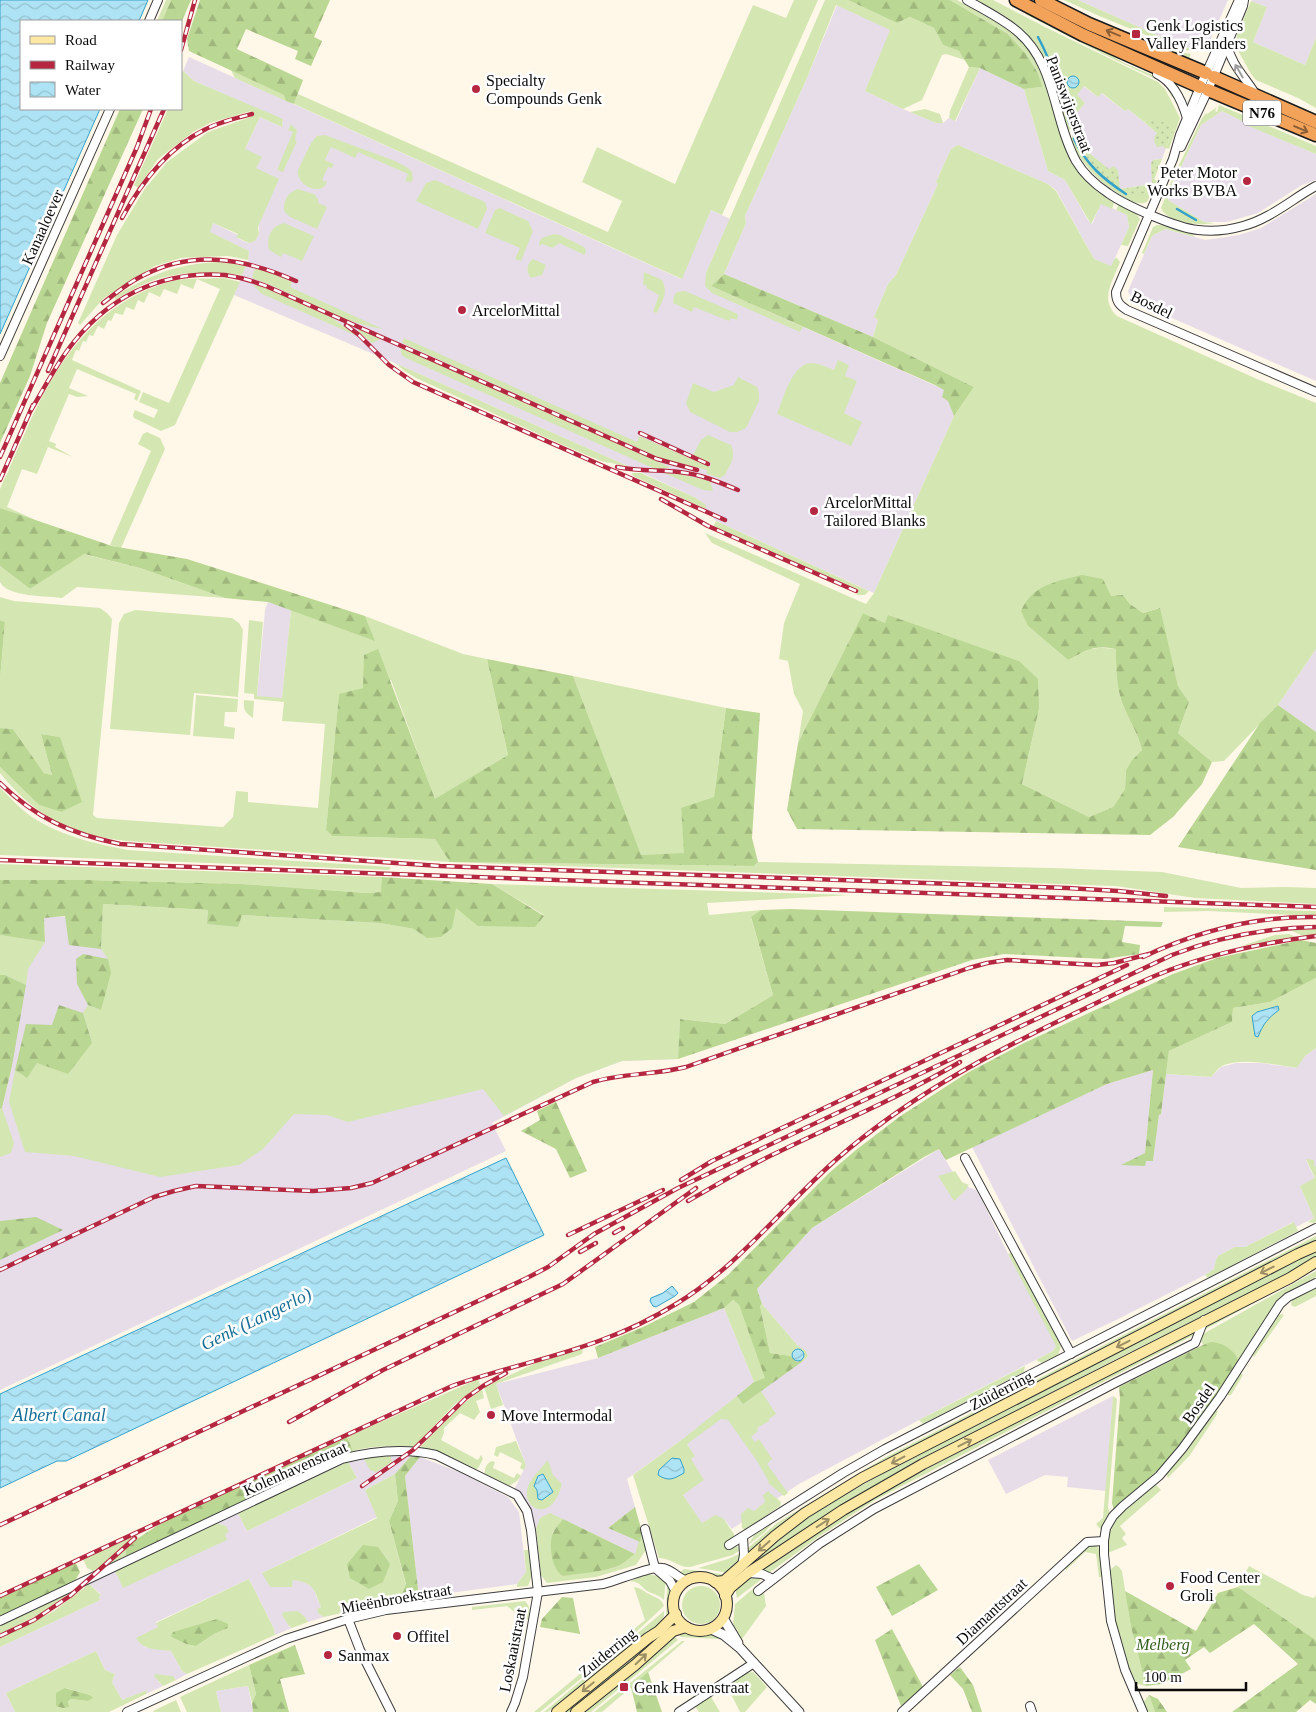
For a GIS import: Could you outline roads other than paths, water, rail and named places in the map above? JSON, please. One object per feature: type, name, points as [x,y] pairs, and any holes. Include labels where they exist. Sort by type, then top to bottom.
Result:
[{"type":"highway","name":"N76","points":[[1016,0],[1083,35],[1204,89],[1316,135]]},
{"type":"highway","name":"N76","points":[[1041,0],[1089,24],[1316,122]]},
{"type":"main road","name":"Zuiderring","points":[[725,1596],[775,1536],[806,1513],[862,1478],[1316,1246]]},
{"type":"main road","name":"Zuiderring","points":[[715,1582],[724,1581],[745,1570],[923,1464],[1290,1278],[1316,1262]]},
{"type":"main road","points":[[702,1578],[715,1582],[722,1589],[725,1596],[727,1606],[723,1618],[711,1629],[699,1631],[686,1627],[676,1614],[674,1606],[676,1592],[687,1581],[702,1578]]},
{"type":"main road","name":"Zuiderring","points":[[557,1712],[648,1638],[660,1631],[676,1614]]},
{"type":"main road","name":"Zuiderring","points":[[576,1712],[635,1665],[673,1631],[686,1627]]},
{"type":"street","points":[[148,20],[158,0]]},
{"type":"street","name":"Paniswijerstraat","points":[[967,0],[1004,21],[1019,32],[1031,45],[1042,62],[1071,151],[1078,164],[1088,176],[1108,194],[1150,214],[1196,230],[1229,230],[1262,219],[1316,186]]},
{"type":"street","points":[[1204,89],[1239,0]]},
{"type":"street","points":[[1210,75],[1227,44],[1244,0]]},
{"type":"street","points":[[1227,44],[1228,52],[1244,81],[1250,85],[1256,95]]},
{"type":"street","points":[[1150,65],[1158,75],[1170,83],[1185,110],[1187,118]]},
{"type":"street","name":"Bosdel","points":[[1173,159],[1180,148],[1204,89]]},
{"type":"street","name":"Bosdel","points":[[1204,89],[1187,118],[1173,159],[1116,292],[1116,299],[1120,306],[1316,392]]},
{"type":"street","name":"Kanaaloever","points":[[0,356],[110,110]]},
{"type":"street","points":[[965,1158],[1071,1354]]},
{"type":"street","name":"Zuiderring","points":[[729,1546],[885,1449],[1316,1228]]},
{"type":"street","name":"Bosdel","points":[[1104,1541],[1106,1528],[1113,1516],[1159,1476],[1182,1449],[1220,1396],[1280,1304],[1288,1297],[1316,1282]]},
{"type":"street","points":[[758,1591],[819,1544],[874,1509],[1195,1343],[1204,1320]]},
{"type":"street","name":"Kolenhavenstraat","points":[[0,1621],[342,1459],[360,1454],[413,1450],[436,1455],[517,1495],[527,1511],[538,1592]]},
{"type":"street","points":[[645,1529],[655,1568],[674,1586],[676,1592]]},
{"type":"street","points":[[743,1537],[745,1570],[773,1579]]},
{"type":"street","points":[[1104,1541],[1105,1574],[1112,1621],[1125,1670],[1142,1712]]},
{"type":"street","name":"Diamantstraat","points":[[902,1712],[1087,1542],[1104,1541]]},
{"type":"street","points":[[655,1568],[662,1567],[687,1581]]},
{"type":"street","name":"Mieënbroekstraat","points":[[127,1712],[286,1639],[348,1619],[386,1610],[603,1584],[655,1568]]},
{"type":"street","name":"Loskaaistraat","points":[[511,1712],[523,1677],[538,1592]]},
{"type":"street","points":[[723,1618],[740,1648]]},
{"type":"street","points":[[348,1619],[360,1650],[391,1712]]},
{"type":"street","points":[[711,1629],[724,1635],[740,1648],[799,1712]]},
{"type":"street","points":[[679,1712],[754,1663]]},
{"type":"water","points":[[0,0],[148,0],[139,20],[20,20],[20,110],[100,110],[0,334]]},
{"type":"water","points":[[1073,76],[1079,82],[1073,88],[1067,82]]},
{"type":"water","points":[[1278,1006],[1279,1010],[1266,1022],[1258,1037],[1255,1036],[1252,1016],[1257,1012]]},
{"type":"water","name":"Albert Canal","points":[[506,1158],[544,1235],[66,1461],[57,1461],[0,1488],[0,1394]]},
{"type":"water","points":[[672,1286],[678,1293],[656,1307],[653,1306],[650,1301],[651,1298],[663,1293]]},
{"type":"water","points":[[796,1349],[800,1349],[804,1355],[800,1361],[796,1361],[792,1357],[792,1353]]},
{"type":"water","points":[[672,1458],[680,1459],[684,1473],[671,1479],[658,1475],[659,1470]]},
{"type":"water","points":[[543,1474],[553,1492],[542,1500],[538,1499],[537,1490],[534,1486],[538,1476]]},
{"type":"waterway","points":[[1038,37],[1052,69],[1070,125]]},
{"type":"waterway","points":[[1074,139],[1084,156],[1096,170],[1126,194]]},
{"type":"waterway","points":[[1177,209],[1196,220]]},
{"type":"railway","points":[[182,46],[195,0]]},
{"type":"railway","points":[[0,457],[137,147],[151,110]]},
{"type":"railway","points":[[48,371],[164,110]]},
{"type":"railway","points":[[122,218],[147,180],[179,146],[210,127],[252,114]]},
{"type":"railway","points":[[103,303],[128,284],[144,275],[182,262],[220,260],[239,263],[258,267],[296,281]]},
{"type":"railway","points":[[31,410],[53,372],[82,332],[117,302],[136,291],[178,277],[225,275],[246,279],[266,286],[657,459],[697,470]]},
{"type":"railway","points":[[346,325],[359,335],[389,365],[413,382],[725,520]]},
{"type":"railway","points":[[0,480],[33,405]]},
{"type":"railway","points":[[640,433],[708,464]]},
{"type":"railway","points":[[617,467],[687,473],[738,490]]},
{"type":"railway","points":[[661,499],[708,526],[856,591]]},
{"type":"railway","points":[[0,783],[27,806],[55,823],[70,830],[120,844],[440,866],[1067,888],[1166,896]]},
{"type":"railway","points":[[0,860],[1316,907]]},
{"type":"railway","points":[[1143,957],[1184,940],[1227,927],[1271,919],[1316,917]]},
{"type":"railway","points":[[0,1525],[527,1278],[548,1267],[594,1234],[678,1188],[1172,955],[1225,938],[1279,929],[1316,927]]},
{"type":"railway","points":[[0,1596],[452,1386],[585,1346],[659,1314],[699,1289],[720,1272],[760,1235],[818,1176],[864,1137],[919,1098],[976,1063],[1145,980],[1176,968],[1235,950],[1316,936]]},
{"type":"railway","points":[[0,1270],[154,1197],[174,1191],[196,1186],[313,1191],[351,1188],[372,1183],[593,1082],[686,1067],[987,963],[1007,960],[1097,965],[1114,963],[1149,954]]},
{"type":"railway","points":[[681,1180],[712,1161],[1127,965]]},
{"type":"railway","points":[[688,1201],[761,1160],[890,1099],[960,1062]]},
{"type":"railway","points":[[289,1422],[383,1370],[563,1284],[696,1188]]},
{"type":"railway","points":[[568,1235],[663,1190]]},
{"type":"railway","points":[[614,1233],[623,1228]]},
{"type":"railway","points":[[580,1252],[596,1243]]},
{"type":"railway","points":[[362,1486],[413,1450],[466,1398],[506,1373]]},
{"type":"railway","points":[[0,1636],[34,1620],[70,1596],[135,1538]]},
{"type":"place","name":"Genk Logistics Valley Flanders","points":[[1136,34]]},
{"type":"place","name":"Specialty Compounds Genk","points":[[476,89]]},
{"type":"place","name":"Peter Motor Works BVBA","points":[[1247,181]]},
{"type":"place","name":"ArcelorMittal","points":[[462,310]]},
{"type":"place","name":"ArcelorMittal Tailored Blanks","points":[[814,511]]},
{"type":"place","name":"Move Intermodal","points":[[491,1415]]},
{"type":"place","name":"Food Center Groli","points":[[1170,1586]]},
{"type":"place","name":"Offitel","points":[[397,1636]]},
{"type":"place","name":"Sanmax","points":[[328,1655]]},
{"type":"place","name":"Genk Havenstraat","points":[[624,1687]]},
{"type":"water label","name":"Genk (Langerlo)","points":[[256,1319]]},
{"type":"park label","name":"Melberg","points":[[1163,1644]]}]
